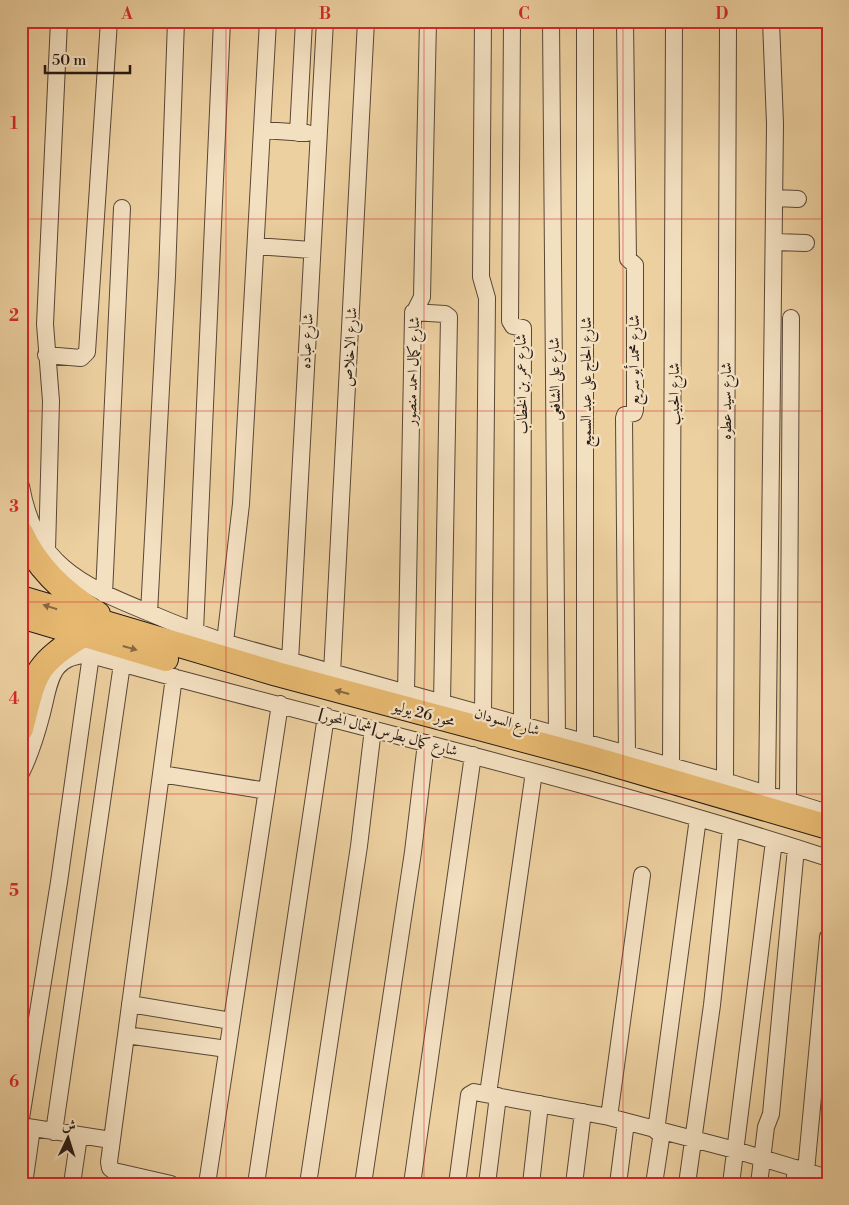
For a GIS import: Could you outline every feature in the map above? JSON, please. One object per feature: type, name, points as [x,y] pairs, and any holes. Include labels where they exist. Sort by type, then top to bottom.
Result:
[{"type":"highway","points":[[21,533],[36,559],[62,589],[113,626]]},
{"type":"highway","name":"محور 26 يوليو","points":[[21,598],[277,674],[600,761],[828,827]]},
{"type":"highway","name":"محور 26 يوليو","points":[[21,616],[87,645],[284,692],[753,819],[828,843]]},
{"type":"highway","points":[[21,729],[38,671],[56,651],[87,645]]},
{"type":"street","points":[[46,550],[52,401],[46,355],[47,266],[60,21]]},
{"type":"street","points":[[46,355],[80,358],[87,352],[109,21]]},
{"type":"street","points":[[149,613],[167,276],[176,21]]},
{"type":"street","points":[[195,631],[222,21]]},
{"type":"street","points":[[225,642],[241,504],[268,21]]},
{"type":"street","points":[[298,133],[304,21]]},
{"type":"street","name":"شارع عباده","points":[[290,661],[325,21]]},
{"type":"street","name":"شارع الاخلاص","points":[[332,673],[366,21]]},
{"type":"street","name":"شارع كمال احمد منصور","points":[[406,693],[414,312],[422,296],[428,21]]},
{"type":"street","points":[[483,21],[480,277],[487,298],[483,715]]},
{"type":"street","name":"شارع عمر بن الخطاب","points":[[512,21],[510,322],[513,326],[523,328],[522,726]]},
{"type":"street","name":"شارع على الشافعى","points":[[551,21],[557,736]]},
{"type":"street","name":"شارع الحاج على عبد السميع","points":[[585,21],[585,744]]},
{"type":"street","name":"شارع محمد أبو سريع","points":[[625,21],[628,259],[634,265],[635,381],[635,412],[627,414],[624,418],[627,755]]},
{"type":"street","name":"شارع الحبيب","points":[[671,768],[674,21]]},
{"type":"street","name":"شارع سيد عطوه","points":[[725,781],[728,21]]},
{"type":"street","points":[[767,794],[775,124],[771,21]]},
{"type":"street","points":[[262,130],[318,134]]},
{"type":"street","points":[[774,198],[798,199]]},
{"type":"street","points":[[104,594],[122,208]]},
{"type":"street","points":[[774,242],[806,243]]},
{"type":"street","points":[[256,246],[311,250]]},
{"type":"street","points":[[414,312],[445,314],[449,317],[442,703]]},
{"type":"street","points":[[788,800],[791,318]]},
{"type":"street","name":"شارع السودان","points":[[21,486],[26,511],[35,532],[46,550],[64,569],[83,584],[149,613],[225,642],[671,768],[725,781],[828,813]]},
{"type":"street","points":[[24,1184],[25,1124],[57,892],[87,645]]},
{"type":"street","name":"شارع كمال بطرس[شمال المحور]","points":[[21,773],[36,736],[52,673],[69,658],[80,655],[87,645],[122,664],[534,772],[698,818],[828,858]]},
{"type":"street","points":[[54,1132],[122,664]]},
{"type":"street","points":[[171,1184],[117,1172],[112,1170],[109,1165],[174,677]]},
{"type":"street","points":[[207,1184],[280,704]]},
{"type":"street","points":[[256,1184],[326,716]]},
{"type":"street","points":[[308,1184],[359,846],[373,729]]},
{"type":"street","points":[[363,1184],[413,852],[426,743]]},
{"type":"street","points":[[412,1184],[473,756]]},
{"type":"street","points":[[487,1184],[487,1094],[534,772]]},
{"type":"street","points":[[161,774],[267,791]]},
{"type":"street","points":[[654,1184],[698,818]]},
{"type":"street","points":[[687,1184],[712,1005],[732,828]]},
{"type":"street","points":[[731,1184],[774,841]]},
{"type":"street","points":[[759,1184],[770,1114],[796,848]]},
{"type":"street","points":[[609,1117],[642,875]]},
{"type":"street","points":[[457,1184],[469,1095],[487,1094],[609,1117],[659,1132],[762,1158],[811,1177],[828,937]]},
{"type":"street","points":[[130,1004],[231,1021]]},
{"type":"street","points":[[126,1035],[227,1049]]},
{"type":"street","points":[[531,1184],[540,1104]]},
{"type":"street","points":[[574,1184],[583,1112]]},
{"type":"street","points":[[618,1184],[626,1122]]},
{"type":"street","points":[[25,1124],[54,1132],[111,1140]]},
{"type":"street","points":[[72,1184],[79,1136]]}]
